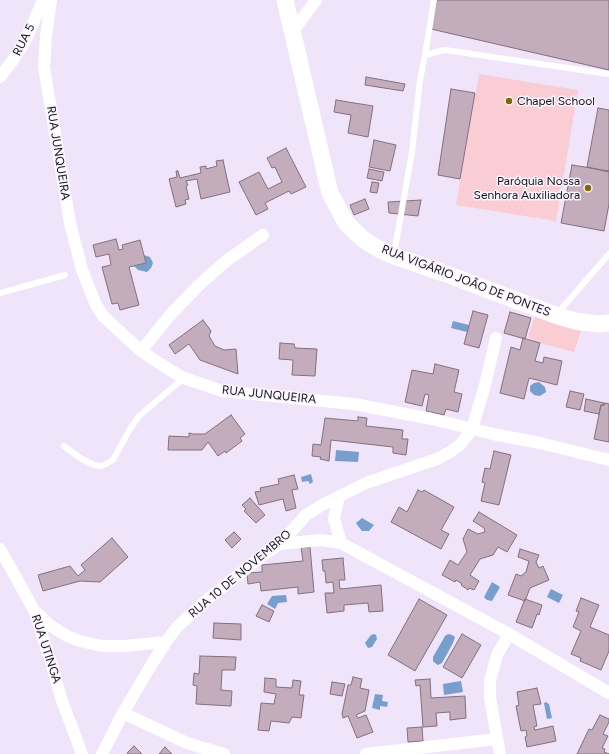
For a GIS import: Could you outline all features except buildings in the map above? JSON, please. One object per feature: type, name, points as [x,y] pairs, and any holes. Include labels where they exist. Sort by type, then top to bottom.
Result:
[{"type":"street","name":"RUA 5","points":[[0,77],[14,60],[25,42],[43,0]]},
{"type":"street","name":"RUA JUNQUEIRA","points":[[51,0],[46,36],[44,67],[70,223],[82,270],[96,305],[103,316],[141,350],[184,378],[222,390],[354,404],[432,419],[609,460]]},
{"type":"street","name":"RUA VIGÁRIO JOÃO DE PONTES","points":[[285,0],[330,193],[346,223],[364,240],[394,256],[575,321],[599,324],[609,323]]},
{"type":"street","points":[[293,31],[316,0]]},
{"type":"street","points":[[141,350],[171,314],[199,285],[226,261],[263,235]]},
{"type":"street","name":"RUA 10 DE NOVEMBRO","points":[[102,754],[123,713],[166,642],[177,627],[209,598],[266,553],[280,544],[306,515],[339,496],[366,483],[436,459],[450,452],[461,444],[472,429],[485,385],[496,338]]},
{"type":"street","points":[[339,496],[334,519],[341,543]]},
{"type":"street","points":[[280,544],[321,540],[341,543],[509,634],[609,692]]},
{"type":"street","name":"RUA UTINGA","points":[[0,548],[34,610],[61,698],[82,754]]},
{"type":"street","points":[[34,610],[48,624],[80,642],[102,646],[125,646],[166,642]]},
{"type":"street","points":[[500,754],[490,698],[490,681],[497,655],[509,634]]},
{"type":"street","points":[[123,713],[187,743],[224,754]]},
{"type":"street","points":[[366,754],[497,739]]},
{"type":"lane","points":[[394,256],[401,208],[412,152],[420,80],[434,0]]},
{"type":"lane","points":[[425,55],[445,50],[609,74]]},
{"type":"lane","points":[[556,315],[609,254]]},
{"type":"lane","points":[[0,293],[65,275]]},
{"type":"lane","points":[[64,446],[80,458],[94,464],[101,466],[106,464],[113,460],[139,416],[184,378]]},
{"type":"shaded area","points":[[479,74],[578,90],[556,221],[456,205]]},
{"type":"shaded area","points":[[535,316],[581,331],[574,352],[540,343],[528,337]]},
{"type":"water","points":[[144,255],[150,257],[153,263],[147,272],[138,270],[134,266],[146,263]]},
{"type":"water","points":[[453,321],[469,325],[467,332],[451,328]]},
{"type":"water","points":[[539,382],[545,387],[546,392],[540,396],[534,395],[530,391],[530,386]]},
{"type":"water","points":[[336,450],[359,452],[358,462],[335,461]]},
{"type":"water","points":[[311,474],[313,482],[310,484],[308,481],[302,482],[301,477]]},
{"type":"water","points":[[362,518],[374,525],[369,531],[362,531],[356,523]]},
{"type":"water","points":[[492,582],[500,587],[492,601],[487,600],[484,597]]},
{"type":"water","points":[[551,589],[563,595],[559,603],[547,597]]},
{"type":"water","points":[[286,595],[287,602],[278,603],[275,609],[267,604],[272,596]]},
{"type":"water","points":[[448,634],[455,637],[442,663],[438,665],[433,661],[433,657],[445,636]]},
{"type":"water","points":[[371,635],[376,635],[377,639],[372,647],[368,648],[365,643]]},
{"type":"water","points":[[461,681],[463,692],[444,695],[443,684]]},
{"type":"water","points":[[375,694],[383,695],[382,701],[388,702],[387,707],[380,706],[380,710],[372,708]]},
{"type":"water","points":[[546,702],[549,704],[552,718],[547,719],[544,703]]},
{"type":"place","name":"Chapel School","points":[[509,101]]},
{"type":"place","name":"Paróquia Nossa Senhora Auxiliadora","points":[[588,188]]}]
